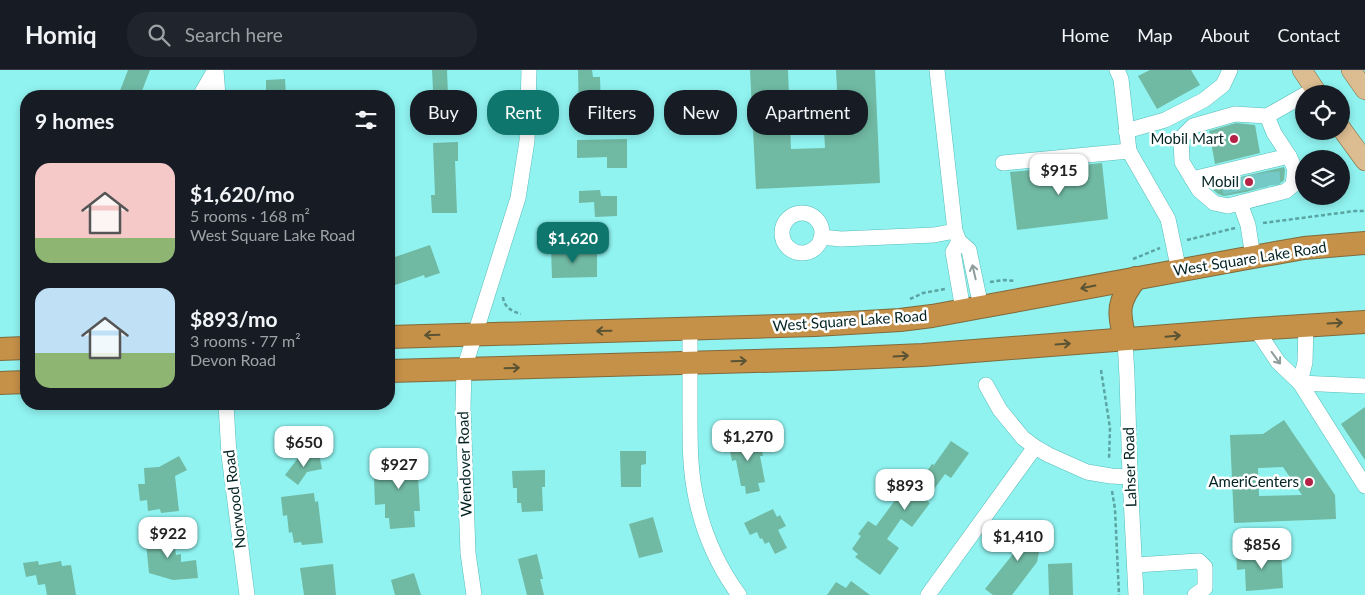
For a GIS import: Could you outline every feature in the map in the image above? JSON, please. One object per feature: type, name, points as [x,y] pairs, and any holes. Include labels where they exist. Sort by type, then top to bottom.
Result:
[{"type":"highway","name":"West Square Lake Road","points":[[395,336],[858,323],[916,318],[972,308],[1133,269],[1179,270],[1304,248],[1365,243]]},
{"type":"highway","points":[[1125,339],[1120,318],[1121,304],[1133,269]]},
{"type":"highway","points":[[395,371],[914,355],[1365,322]]},
{"type":"highway","points":[[0,349],[20,348]]},
{"type":"highway","points":[[0,383],[20,382]]},
{"type":"main road","points":[[1302,70],[1307,85]]},
{"type":"main road","points":[[1351,70],[1365,90]]},
{"type":"main road","points":[[1350,140],[1365,161]]},
{"type":"street","points":[[204,90],[216,70]]},
{"type":"street","points":[[216,70],[218,90]]},
{"type":"street","name":"Wendover Road","points":[[474,595],[468,553],[463,408],[464,369],[518,198],[527,141],[529,70]]},
{"type":"street","points":[[937,70],[957,236],[953,252],[959,287],[972,308]]},
{"type":"street","points":[[1117,70],[1120,79],[1129,151],[1168,219],[1179,270]]},
{"type":"street","points":[[1126,131],[1165,120],[1204,100],[1224,85],[1230,70]]},
{"type":"street","points":[[1289,156],[1251,184],[1228,206],[1214,203],[1199,190],[1182,162],[1181,138],[1192,126],[1235,114],[1266,116],[1295,101]]},
{"type":"street","points":[[1192,179],[1251,184],[1286,192],[1293,185],[1296,169],[1266,116]]},
{"type":"street","points":[[1003,163],[1129,151]]},
{"type":"street","points":[[1251,184],[1248,225],[1252,257]]},
{"type":"street","points":[[821,238],[957,236],[968,250],[976,284],[972,308]]},
{"type":"street","points":[[1300,383],[1305,362],[1306,325]]},
{"type":"street","points":[[690,328],[690,450],[694,492],[714,554],[739,595]]},
{"type":"street","points":[[1256,329],[1278,362],[1300,383],[1365,486]]},
{"type":"street","name":"Lahser Road","points":[[1125,339],[1136,595]]},
{"type":"street","points":[[1300,383],[1365,386]]},
{"type":"street","points":[[986,385],[1000,410],[1023,438],[1035,447],[1068,465],[1086,472],[1130,477]]},
{"type":"street","name":"Norwood Road","points":[[226,410],[247,595]]},
{"type":"street","points":[[928,595],[1035,447]]},
{"type":"street","points":[[1135,565],[1199,561],[1205,567],[1206,588],[1195,595]]},
{"type":"path","points":[[1133,269],[1173,244],[1248,225],[1356,211],[1365,212]]},
{"type":"path","points":[[976,284],[1004,280],[1022,281]]},
{"type":"path","points":[[908,301],[922,293],[959,287]]},
{"type":"path","points":[[502,295],[503,301],[508,308],[514,312],[525,314]]},
{"type":"path","points":[[1100,370],[1110,428],[1109,461]]},
{"type":"path","points":[[1113,498],[1119,595]]},
{"type":"building","points":[[128,70],[150,70],[142,90],[120,90]]},
{"type":"building","points":[[432,70],[447,70],[448,90],[433,90]]},
{"type":"building","points":[[578,70],[592,70],[593,77],[600,77],[600,90],[578,90]]},
{"type":"building","points":[[750,70],[788,70],[789,90],[751,90]]},
{"type":"building","points":[[836,70],[875,70],[880,183],[756,189],[753,135],[790,135],[791,149],[825,148],[824,135],[868,135],[868,90],[837,90]]},
{"type":"building","points":[[1150,70],[1191,70],[1200,85],[1157,109],[1138,76]]},
{"type":"building","points":[[285,79],[286,90],[266,90],[266,80]]},
{"type":"building","name":"Mobil Mart","points":[[1236,123],[1255,125],[1260,153],[1215,164],[1209,131]]},
{"type":"building","points":[[627,139],[627,168],[607,168],[607,157],[577,158],[577,140]]},
{"type":"building","points":[[458,142],[458,161],[455,161],[457,213],[432,213],[431,195],[435,195],[433,143]]},
{"type":"building","points":[[1102,163],[1108,219],[1017,230],[1010,172]]},
{"type":"building","name":"Mobil","points":[[1284,167],[1284,180],[1282,182],[1246,192],[1224,196],[1218,194],[1210,187],[1210,184]]},
{"type":"building","points":[[600,190],[601,196],[617,196],[617,216],[595,217],[594,202],[579,203],[579,191]]},
{"type":"building","points":[[430,245],[440,273],[425,278],[424,275],[395,285],[395,257]]},
{"type":"building","points":[[551,248],[567,248],[567,251],[585,250],[585,254],[597,254],[597,277],[552,278]]},
{"type":"building","points":[[1365,407],[1365,460],[1341,424]]},
{"type":"building","name":"AmeriCenters","points":[[1284,420],[1335,495],[1336,519],[1234,523],[1230,435],[1263,434]],"holes":[[[1283,467],[1302,495],[1259,496],[1258,468]]]},
{"type":"building","points":[[759,435],[763,456],[760,456],[765,482],[758,483],[760,491],[746,494],[745,486],[741,486],[736,460],[732,461],[728,441]]},
{"type":"building","points":[[951,441],[969,453],[951,478],[945,474],[926,500],[930,503],[912,527],[901,519],[887,539],[899,548],[880,575],[855,557],[858,554],[852,549],[861,536],[858,534],[868,521],[876,526],[899,495],[894,491],[902,480],[914,489]]},
{"type":"building","points":[[620,451],[646,451],[646,464],[641,465],[641,487],[621,487]]},
{"type":"building","points":[[319,454],[322,469],[307,472],[298,485],[285,475],[298,458]]},
{"type":"building","points":[[419,455],[420,511],[414,511],[415,527],[390,529],[389,518],[385,518],[385,504],[375,505],[374,479],[383,479],[382,456]]},
{"type":"building","points":[[179,456],[187,470],[175,476],[179,511],[161,513],[160,509],[148,511],[147,500],[140,501],[138,484],[145,484],[144,468],[159,467]]},
{"type":"building","points":[[545,470],[545,487],[542,487],[543,511],[522,512],[521,503],[517,503],[517,488],[513,488],[512,471]]},
{"type":"building","points":[[314,493],[315,502],[318,501],[323,543],[302,545],[301,542],[294,543],[292,532],[289,533],[287,515],[283,516],[281,497]]},
{"type":"building","points":[[773,509],[777,517],[780,515],[786,526],[778,530],[787,548],[775,554],[769,542],[765,544],[757,532],[750,535],[744,523]]},
{"type":"building","points":[[653,517],[663,552],[639,558],[629,524]]},
{"type":"building","points":[[1022,523],[1044,527],[1037,562],[1012,595],[993,595],[985,589],[1017,549]]},
{"type":"building","points":[[169,532],[170,541],[174,540],[176,555],[181,554],[181,562],[196,560],[198,578],[173,580],[149,573],[146,543],[149,543],[148,534]]},
{"type":"building","points":[[1281,551],[1283,588],[1246,591],[1245,569],[1237,570],[1236,554]]},
{"type":"building","points":[[537,554],[543,579],[540,579],[544,595],[527,595],[518,559]]},
{"type":"building","points":[[38,561],[39,565],[61,561],[62,566],[71,565],[76,595],[47,595],[45,584],[38,585],[36,575],[26,577],[23,563]]},
{"type":"building","points":[[1072,563],[1073,595],[1049,595],[1048,564]]},
{"type":"building","points":[[333,564],[336,595],[304,595],[300,568]]},
{"type":"building","points":[[414,573],[421,595],[395,595],[391,580]]},
{"type":"building","points":[[851,581],[870,595],[827,595],[836,582],[846,588]]},
{"type":"tunnel","points":[[1272,172],[1273,185]]},
{"type":"tunnel","points":[[1258,174],[1260,188]]},
{"type":"tunnel","points":[[1244,177],[1246,190]]},
{"type":"tunnel","points":[[1228,180],[1231,193]]},
{"type":"place","name":"Mobil Mart","points":[[1234,139]]},
{"type":"place","name":"Mobil","points":[[1249,182]]},
{"type":"place","name":"AmeriCenters","points":[[1309,482]]}]
